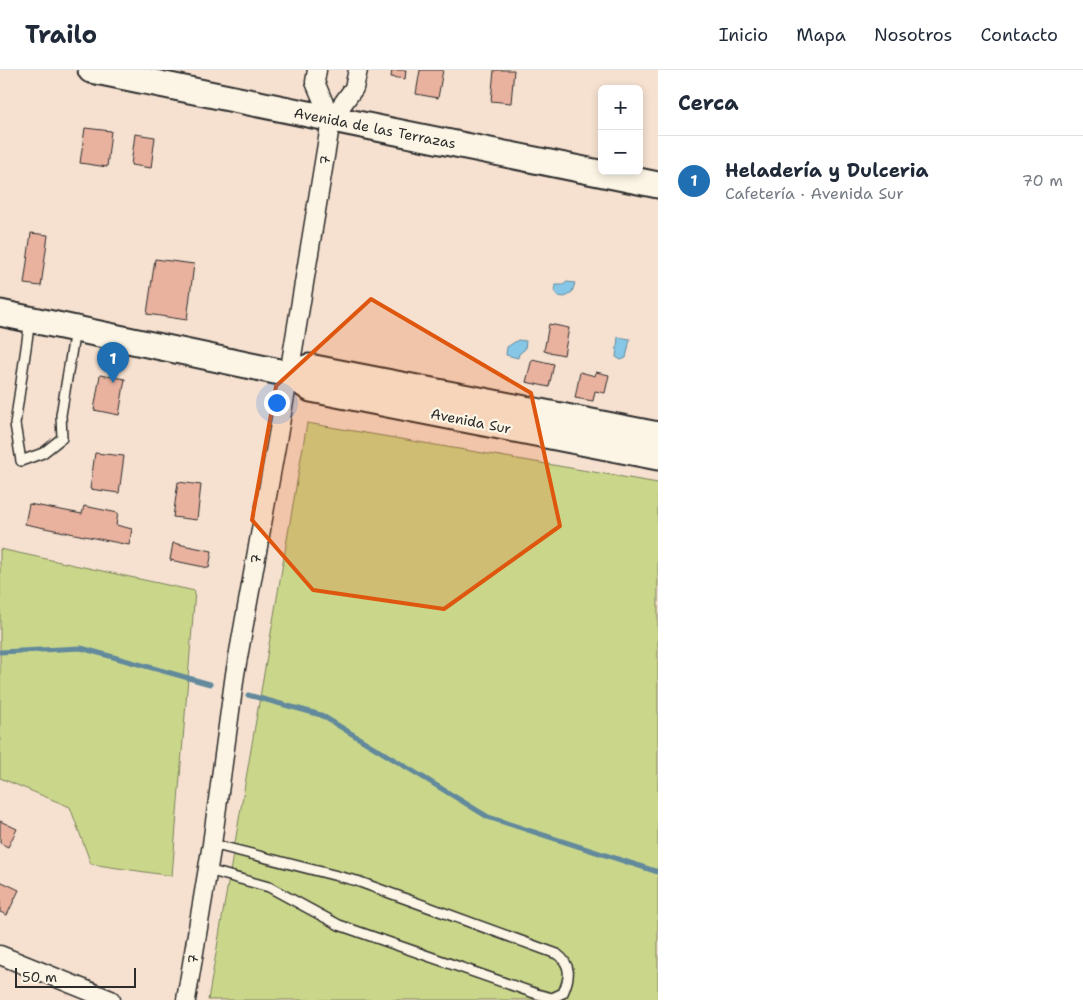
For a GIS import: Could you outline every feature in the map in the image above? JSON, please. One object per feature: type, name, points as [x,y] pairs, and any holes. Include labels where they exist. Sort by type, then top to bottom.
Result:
[{"type":"street","name":"Avenida de las Terrazas","points":[[92,70],[658,185]]},
{"type":"street","points":[[317,70],[315,82],[331,120]]},
{"type":"street","name":"7","points":[[186,1000],[212,844],[235,674],[290,374],[331,120],[354,88],[358,70]]},
{"type":"street","name":"Avenida Sur","points":[[0,314],[290,374],[311,389],[658,457]]},
{"type":"street","name":"Avenida Sur","points":[[290,374],[309,367],[658,435]]},
{"type":"street","points":[[0,955],[111,1000]]},
{"type":"lane","points":[[30,320],[15,424],[21,461],[43,453],[62,438],[61,415],[75,329]]},
{"type":"lane","points":[[208,870],[268,887],[339,925],[537,994],[552,998],[563,993],[568,982],[569,970],[564,960],[557,954],[357,882],[212,844]]},
{"type":"highlighted area","points":[[371,299],[531,393],[560,526],[444,609],[313,590],[252,520],[276,386]]},
{"type":"green space","points":[[307,423],[658,483],[658,1000],[208,1000]]},
{"type":"green space","points":[[0,549],[195,591],[172,876],[91,864],[70,807],[0,778]]},
{"type":"water","points":[[567,282],[575,283],[572,292],[565,297],[558,296],[554,291],[555,285],[563,285]]},
{"type":"water","points":[[618,337],[630,339],[626,358],[621,360],[616,357]]},
{"type":"water","points":[[518,340],[526,341],[525,349],[519,354],[518,358],[506,355],[507,347]]},
{"type":"building","points":[[392,70],[406,70],[405,79],[391,77]]},
{"type":"building","points":[[420,70],[443,70],[438,98],[416,94]]},
{"type":"building","points":[[494,70],[514,70],[511,103],[491,101]]},
{"type":"building","points":[[85,128],[111,131],[107,167],[80,163]]},
{"type":"building","points":[[135,134],[155,137],[151,168],[131,165]]},
{"type":"building","points":[[31,233],[48,235],[41,286],[24,284]]},
{"type":"building","points":[[155,259],[194,264],[187,320],[147,314]]},
{"type":"building","points":[[549,324],[569,328],[564,355],[544,351]]},
{"type":"building","points":[[532,359],[554,364],[549,387],[526,382]]},
{"type":"building","points":[[580,372],[595,376],[596,372],[609,375],[605,393],[595,391],[593,401],[575,398]]},
{"type":"building","points":[[100,375],[125,379],[119,415],[94,410]]},
{"type":"building","points":[[95,453],[124,456],[119,493],[90,489]]},
{"type":"building","points":[[178,482],[201,485],[197,520],[173,517]]},
{"type":"building","points":[[29,504],[82,514],[84,506],[118,513],[116,525],[132,529],[129,545],[25,524]]},
{"type":"building","points":[[173,543],[212,551],[209,568],[170,560]]},
{"type":"building","points":[[0,821],[17,829],[8,847],[0,843]]},
{"type":"building","points":[[0,881],[19,890],[7,915],[0,912]]},
{"type":"waterway","points":[[0,652],[81,648],[210,684]]},
{"type":"waterway","points":[[248,695],[321,715],[488,817],[658,872]]},
{"type":"place","name":"Heladería y Dulceria","points":[[113,383]]}]
